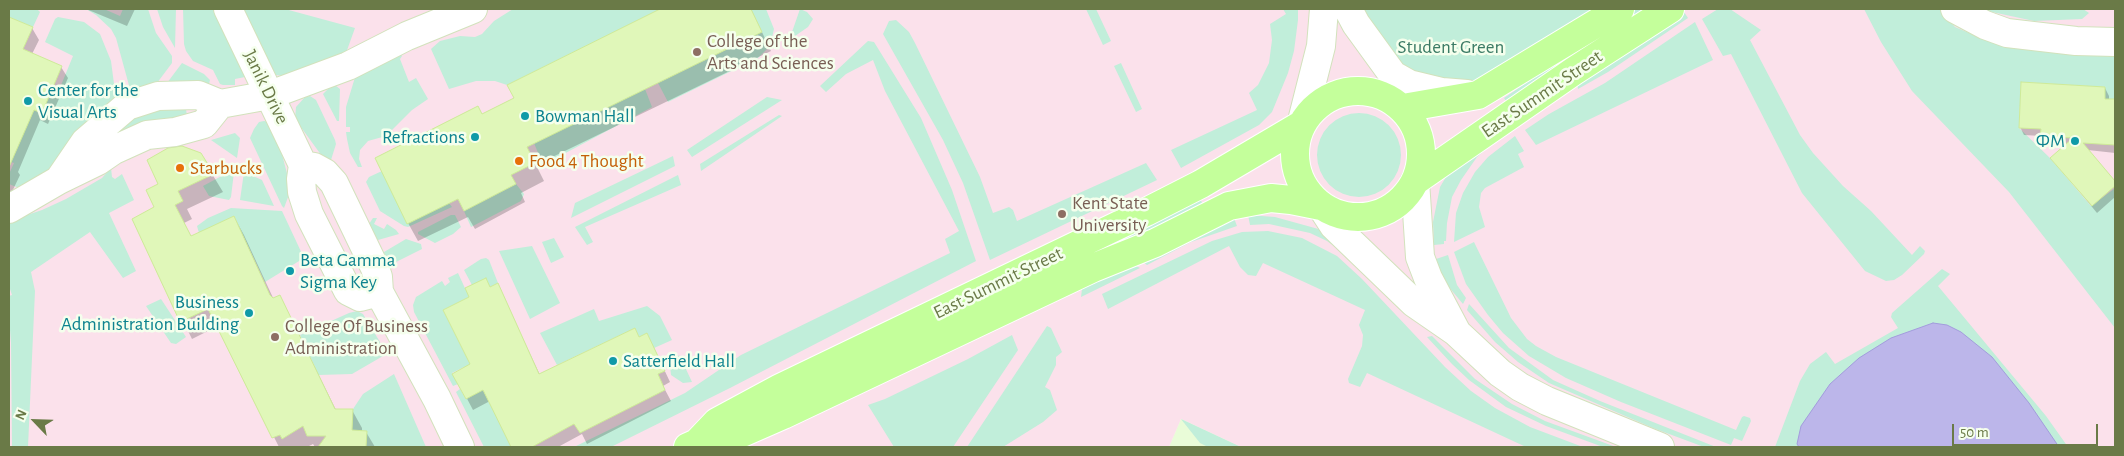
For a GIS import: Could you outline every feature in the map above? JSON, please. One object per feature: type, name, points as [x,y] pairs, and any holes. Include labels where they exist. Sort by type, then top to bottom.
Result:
[{"type":"main road","name":"East Summit Street","points":[[1403,108],[1478,95],[1620,9]]},
{"type":"main road","name":"East Summit Street","points":[[1415,181],[1505,118],[1670,9]]},
{"type":"main road","points":[[1368,90],[1386,96],[1403,108],[1414,124],[1421,143],[1421,162],[1415,181],[1405,196],[1391,208],[1374,216],[1356,218],[1338,214],[1328,216],[1306,190],[1296,170],[1294,154],[1296,139],[1301,125],[1312,108],[1329,97],[1348,91],[1368,90]]},
{"type":"main road","name":"East Summit Street","points":[[693,445],[718,422],[780,388],[1146,212],[1201,184],[1301,125]]},
{"type":"main road","name":"East Summit Street","points":[[693,445],[726,440],[816,400],[1093,268],[1155,244],[1229,206],[1271,198],[1291,200],[1328,216]]},
{"type":"street","name":"Janik Drive","points":[[228,9],[304,165],[301,186],[307,207],[348,291],[360,297],[379,292],[460,447]]},
{"type":"street","points":[[59,180],[85,142],[127,106],[158,96],[198,95],[220,104],[270,95],[348,66],[408,36],[473,9]]},
{"type":"street","points":[[1301,125],[1320,46],[1324,9]]},
{"type":"street","points":[[1348,9],[1356,24],[1393,75],[1403,108]]},
{"type":"street","points":[[1955,9],[1985,25],[2007,33],[2076,41],[2115,42]]},
{"type":"street","points":[[1393,75],[1409,84],[1442,92],[1478,95]]},
{"type":"street","points":[[9,209],[59,180],[146,135],[176,132],[204,124],[220,104]]},
{"type":"street","points":[[1415,181],[1420,257],[1428,278],[1456,332]]},
{"type":"street","points":[[1328,216],[1414,304],[1456,332],[1482,358],[1520,387],[1556,405],[1660,447]]},
{"type":"shaded area","name":"Kent State University","points":[[9,9],[2115,9],[2115,447],[1241,447],[1181,419],[1169,447],[9,447]]},
{"type":"shaded area","points":[[1933,323],[1947,325],[1961,332],[1992,357],[2029,403],[2059,447],[1799,447],[1797,444],[1801,426],[1830,384],[1859,358],[1891,338]]},
{"type":"shaded area","points":[[1181,419],[1241,447],[1169,447]]},
{"type":"green space","points":[[9,9],[37,9],[40,12],[33,27],[9,17]]},
{"type":"green space","points":[[86,9],[104,9],[120,16],[123,9],[148,9],[156,33],[172,56],[172,63],[154,87],[134,91],[130,89],[116,38],[111,29],[96,15]]},
{"type":"green space","points":[[157,9],[176,9],[175,48],[163,27]]},
{"type":"green space","points":[[183,9],[218,9],[246,74],[245,77],[235,79],[235,85],[220,84],[213,70],[193,61],[186,51]]},
{"type":"green space","points":[[242,9],[285,9],[355,28],[346,53],[289,77],[276,75],[271,69]]},
{"type":"green space","points":[[513,9],[660,9],[507,85],[495,81],[476,81],[449,89],[431,49],[440,41],[460,36],[475,37],[482,34],[494,21]]},
{"type":"green space","points":[[751,9],[766,9],[774,29],[767,49],[758,58],[668,102],[658,83],[762,32]]},
{"type":"green space","points":[[800,9],[807,12],[813,19],[808,27],[795,36],[792,32]]},
{"type":"green space","points":[[1086,9],[1096,9],[1111,41],[1103,45]]},
{"type":"green space","points":[[1283,9],[1298,9],[1298,20],[1294,51],[1288,73],[1272,112],[1259,125],[1181,168],[1171,150],[1257,110],[1249,93],[1258,85],[1269,63],[1272,40],[1270,24],[1286,14]]},
{"type":"green space","name":"Student Green","points":[[1357,9],[1602,9],[1486,78],[1464,85],[1407,77]]},
{"type":"green space","points":[[1636,9],[1655,9],[1509,105],[1504,98]]},
{"type":"green space","points":[[1718,9],[1730,9],[1761,30],[1750,40],[1800,135],[1813,153],[1912,255],[1920,246],[1925,251],[1902,275],[1894,280],[1886,281],[1865,271],[1802,193],[1731,54],[1723,56],[1702,19]]},
{"type":"green space","points":[[1864,9],[1939,9],[1955,27],[1988,41],[2115,52],[2115,99],[2105,99],[2105,87],[2021,82],[2019,128],[2050,158],[2091,206],[2114,189],[2115,191],[2115,328],[2009,192],[1912,91],[1881,42]]},
{"type":"green space","points":[[1978,9],[2083,9],[2089,13],[2082,19],[2034,21]]},
{"type":"green space","points":[[1684,12],[1688,18],[1608,72],[1578,89],[1577,82]]},
{"type":"green space","points":[[58,17],[84,22],[100,34],[111,61],[116,99],[51,169],[24,190],[9,184],[9,174],[14,163],[11,162],[34,110],[42,113],[51,92],[57,95],[73,56],[45,42],[55,19]]},
{"type":"green space","points":[[896,20],[909,32],[915,43],[980,177],[993,213],[1009,207],[1013,210],[1017,221],[1146,163],[1157,180],[990,260],[963,183],[943,140],[883,34],[889,21]]},
{"type":"green space","points":[[1695,22],[1713,60],[1536,145],[1525,130],[1549,114],[1605,83]]},
{"type":"green space","points":[[868,41],[874,42],[921,118],[952,190],[976,261],[611,447],[574,447],[685,393],[741,355],[950,253],[945,239],[959,231],[885,91],[873,60],[846,74],[826,92],[820,86]]},
{"type":"green space","points":[[399,51],[402,56],[400,59],[409,82],[416,78],[428,99],[412,110],[386,136],[368,141],[360,150],[359,159],[362,167],[358,167],[350,153],[346,132],[350,132],[350,127],[346,127],[346,107],[356,74]]},
{"type":"green space","points":[[182,63],[204,74],[210,80],[209,84],[167,83]]},
{"type":"green space","points":[[1121,63],[1142,109],[1136,112],[1114,66]]},
{"type":"green space","points":[[331,86],[336,86],[340,89],[339,121],[337,121],[323,94]]},
{"type":"green space","points":[[645,89],[652,107],[543,165],[534,143]]},
{"type":"green space","points":[[310,96],[316,100],[335,140],[336,144],[331,160],[327,163],[295,119],[296,107],[305,97]]},
{"type":"green space","points":[[767,97],[782,100],[692,157],[687,150]]},
{"type":"green space","points":[[145,107],[186,109],[187,116],[98,140]]},
{"type":"green space","points":[[1359,113],[1375,116],[1389,125],[1398,139],[1401,155],[1398,171],[1389,185],[1375,194],[1359,197],[1343,194],[1329,185],[1320,171],[1317,155],[1320,139],[1329,125],[1343,116]]},
{"type":"green space","points":[[779,115],[782,116],[701,171],[700,164]]},
{"type":"green space","points":[[259,122],[269,122],[276,131],[291,189],[284,208],[250,138]]},
{"type":"green space","points":[[235,133],[240,138],[237,158],[211,140]]},
{"type":"green space","points":[[1515,136],[1524,151],[1518,154],[1524,167],[1485,188],[1481,193],[1479,207],[1485,227],[1454,242],[1456,213],[1463,193],[1475,172],[1488,157]]},
{"type":"green space","points":[[1493,143],[1477,157],[1461,180],[1452,197],[1446,241],[1444,241],[1444,244],[1434,245],[1433,222],[1440,187],[1449,172]]},
{"type":"green space","points":[[673,156],[675,166],[571,218],[575,203]]},
{"type":"green space","points":[[111,168],[112,177],[115,179],[122,174],[134,200],[109,213],[136,271],[123,278],[90,232],[31,272],[35,291],[28,447],[12,447],[9,296],[12,295],[9,286],[9,221],[42,210],[66,199],[102,178]]},
{"type":"green space","points":[[382,171],[449,203],[452,207],[408,227],[404,226],[380,211],[366,182],[369,177]]},
{"type":"green space","points":[[229,172],[234,172],[229,200],[209,196],[203,186]]},
{"type":"green space","points":[[244,172],[262,180],[274,206],[240,200]]},
{"type":"green space","points":[[678,175],[681,185],[585,227],[593,242],[587,245],[575,227]]},
{"type":"green space","points":[[516,184],[524,194],[521,201],[471,227],[464,211]]},
{"type":"green space","points":[[1199,195],[1202,203],[1168,223],[1012,297],[1051,267]]},
{"type":"green space","points":[[231,208],[282,211],[304,258],[265,282],[234,216],[199,233],[197,226],[208,218]]},
{"type":"green space","points":[[451,215],[455,215],[461,227],[453,234],[435,243],[418,234],[418,232]]},
{"type":"green space","points":[[1248,215],[1275,217],[1322,230],[1356,262],[1327,241],[1310,233],[1269,224],[1250,225]]},
{"type":"green space","points":[[373,218],[377,218],[374,224],[384,229],[387,224],[399,234],[378,240],[370,229],[369,224]]},
{"type":"green space","points":[[1234,218],[1237,226],[1191,242],[1147,265],[1143,262]]},
{"type":"green space","points":[[1268,231],[1302,238],[1337,256],[1362,279],[1445,367],[1471,391],[1495,408],[1530,427],[1583,447],[1526,447],[1367,373],[1360,387],[1349,383],[1348,379],[1362,346],[1363,335],[1359,325],[1365,310],[1263,263],[1256,276],[1248,275],[1240,267],[1229,246],[1108,309],[1102,294],[1212,241],[1242,232]]},
{"type":"green space","points":[[554,238],[564,257],[551,263],[542,242]]},
{"type":"green space","points":[[406,239],[421,244],[422,249],[390,265],[385,260],[384,252]]},
{"type":"green space","points":[[1474,242],[1511,318],[1527,339],[1536,346],[1556,357],[1736,430],[1742,417],[1750,418],[1751,421],[1742,441],[1734,438],[1731,445],[1621,402],[1566,378],[1529,356],[1503,333],[1466,284],[1454,252]]},
{"type":"green space","points":[[532,246],[560,303],[530,319],[499,251]]},
{"type":"green space","points":[[1448,255],[1457,285],[1466,298],[1463,304],[1448,286],[1437,264],[1436,259]]},
{"type":"green space","points":[[486,258],[489,260],[498,283],[490,287],[472,285],[464,270],[481,259]]},
{"type":"green space","points":[[1136,266],[1140,268],[1081,297],[1082,289],[1113,272]]},
{"type":"green space","points":[[1942,269],[1950,274],[1938,286],[2046,416],[2068,447],[1775,447],[1800,381],[1810,364],[1826,352],[1835,364],[1898,328],[1891,317],[1892,313]]},
{"type":"green space","points":[[458,273],[469,297],[443,310],[473,370],[468,373],[464,367],[452,373],[458,384],[453,386],[414,312],[413,305],[416,297],[442,281],[445,286],[450,282],[448,278]]},
{"type":"green space","points":[[161,299],[186,337],[176,344],[171,343],[146,306]]},
{"type":"green space","points":[[1469,304],[1509,348],[1553,380],[1600,401],[1716,447],[1704,447],[1653,428],[1549,383],[1518,362],[1495,342],[1467,310]]},
{"type":"green space","points":[[647,306],[660,316],[672,340],[654,348],[647,333],[639,337],[635,328],[557,365],[540,333],[594,309],[599,321]]},
{"type":"green space","points":[[357,311],[363,314],[380,342],[383,356],[352,374],[319,375],[314,378],[310,370],[315,367],[300,335]]},
{"type":"green space","points":[[1047,326],[1051,328],[1062,352],[1056,357],[1056,365],[1045,387],[1050,390],[1057,410],[1043,422],[1003,447],[967,447]]},
{"type":"green space","points":[[1012,335],[1018,350],[953,447],[894,447],[868,405],[885,399],[968,359]]},
{"type":"green space","points":[[1432,336],[1475,379],[1512,404],[1545,421],[1616,447],[1603,447],[1546,426],[1506,407],[1469,380],[1452,364],[1427,337]]},
{"type":"green space","points":[[679,355],[692,382],[683,383],[671,375],[670,366]]},
{"type":"green space","points":[[394,374],[426,447],[366,447],[367,431],[352,430],[353,409],[363,394]]},
{"type":"green space","points":[[481,386],[511,447],[484,447],[456,392],[460,389],[466,399],[477,393]]},
{"type":"green space","points":[[1181,419],[1241,447],[1208,447],[1200,443]]},
{"type":"building","name":"Bowman Hall","points":[[660,9],[751,9],[762,32],[527,147],[535,163],[511,175],[516,184],[464,211],[458,199],[407,224],[375,158],[478,106],[482,114],[514,98],[507,85]]},
{"type":"building","name":"Center for the Visual Arts","points":[[9,17],[33,27],[23,49],[62,66],[42,113],[34,110],[9,167]]},
{"type":"building","name":"ΦΜ","points":[[2021,82],[2105,87],[2105,99],[2115,99],[2115,145],[2083,143],[2115,181],[2115,186],[2092,206],[2050,158],[2073,138],[2040,136],[2041,129],[2019,128]]},
{"type":"building","name":"Business Administration Building","points":[[182,146],[201,153],[214,174],[178,191],[183,201],[175,205],[191,236],[234,216],[270,295],[273,298],[280,295],[335,409],[353,409],[352,430],[367,431],[366,447],[318,447],[326,436],[307,436],[303,426],[282,439],[280,435],[272,438],[208,309],[180,322],[132,219],[154,207],[146,190],[158,184],[147,160],[168,148]]},
{"type":"building","name":"Satterfield Hall","points":[[486,278],[490,287],[498,283],[539,374],[635,328],[639,337],[647,333],[665,371],[658,374],[665,390],[580,433],[574,424],[532,447],[511,447],[483,390],[466,399],[452,374],[470,364],[443,310],[469,297],[465,288]]},
{"type":"place","name":"College of the Arts and Sciences","points":[[697,52]]},
{"type":"place","name":"Center for the Visual Arts","points":[[28,101]]},
{"type":"place","name":"Bowman Hall","points":[[525,116]]},
{"type":"place","name":"Refractions","points":[[475,137]]},
{"type":"place","name":"ΦΜ","points":[[2075,141]]},
{"type":"place","name":"Food 4 Thought","points":[[519,161]]},
{"type":"place","name":"Starbucks","points":[[180,168]]},
{"type":"place","name":"Kent State University","points":[[1062,214]]},
{"type":"place","name":"Beta Gamma Sigma Key","points":[[290,271]]},
{"type":"place","name":"Business Administration Building","points":[[249,313]]},
{"type":"place","name":"College Of Business Administration","points":[[275,337]]},
{"type":"place","name":"Satterfield Hall","points":[[613,361]]}]
